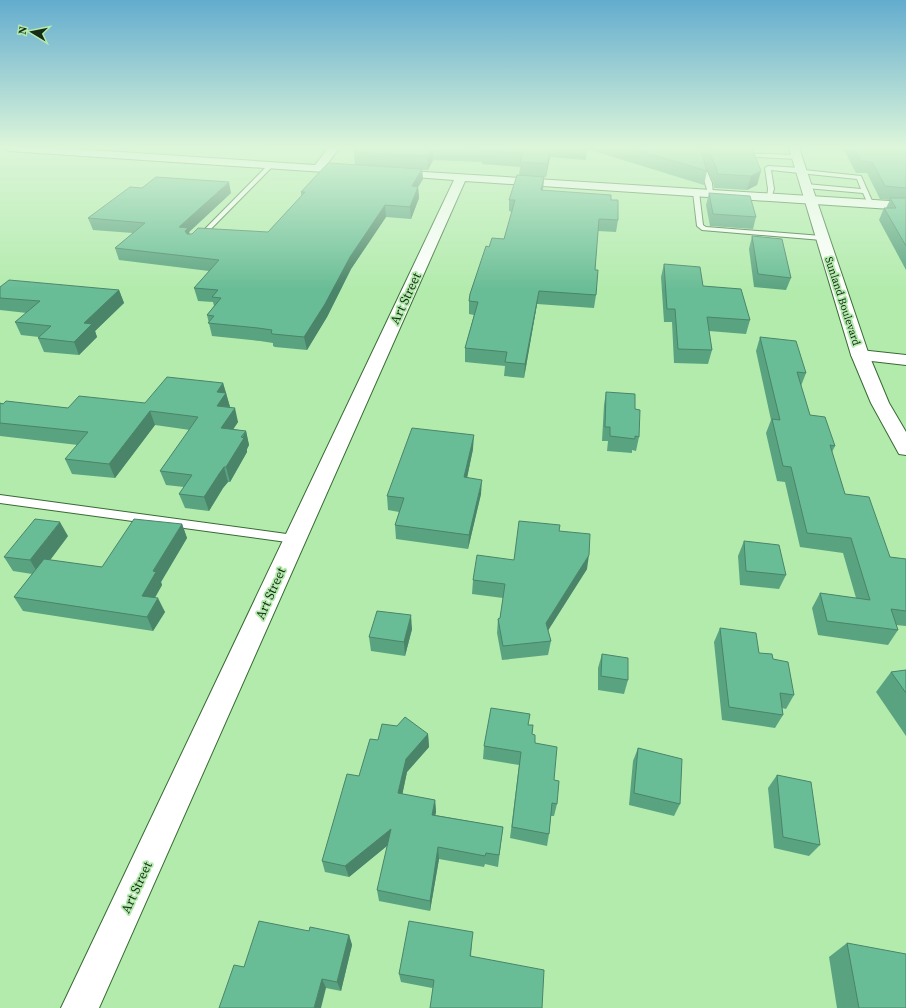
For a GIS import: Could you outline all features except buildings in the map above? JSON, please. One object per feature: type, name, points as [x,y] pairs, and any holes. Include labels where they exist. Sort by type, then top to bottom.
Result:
[{"type":"street","name":"Art Street","points":[[80,1008],[453,195]]},
{"type":"street","points":[[741,195],[769,197],[788,195]]},
{"type":"street","name":"Sunland Boulevard","points":[[809,195],[860,355],[880,403],[906,449]]},
{"type":"street","points":[[821,195],[870,203],[906,206]]},
{"type":"street","points":[[860,355],[906,360]]},
{"type":"lane","points":[[192,244],[240,195]]},
{"type":"lane","points":[[696,195],[700,226],[704,229],[822,238]]},
{"type":"lane","points":[[867,195],[870,203]]},
{"type":"lane","points":[[0,499],[294,539]]}]
